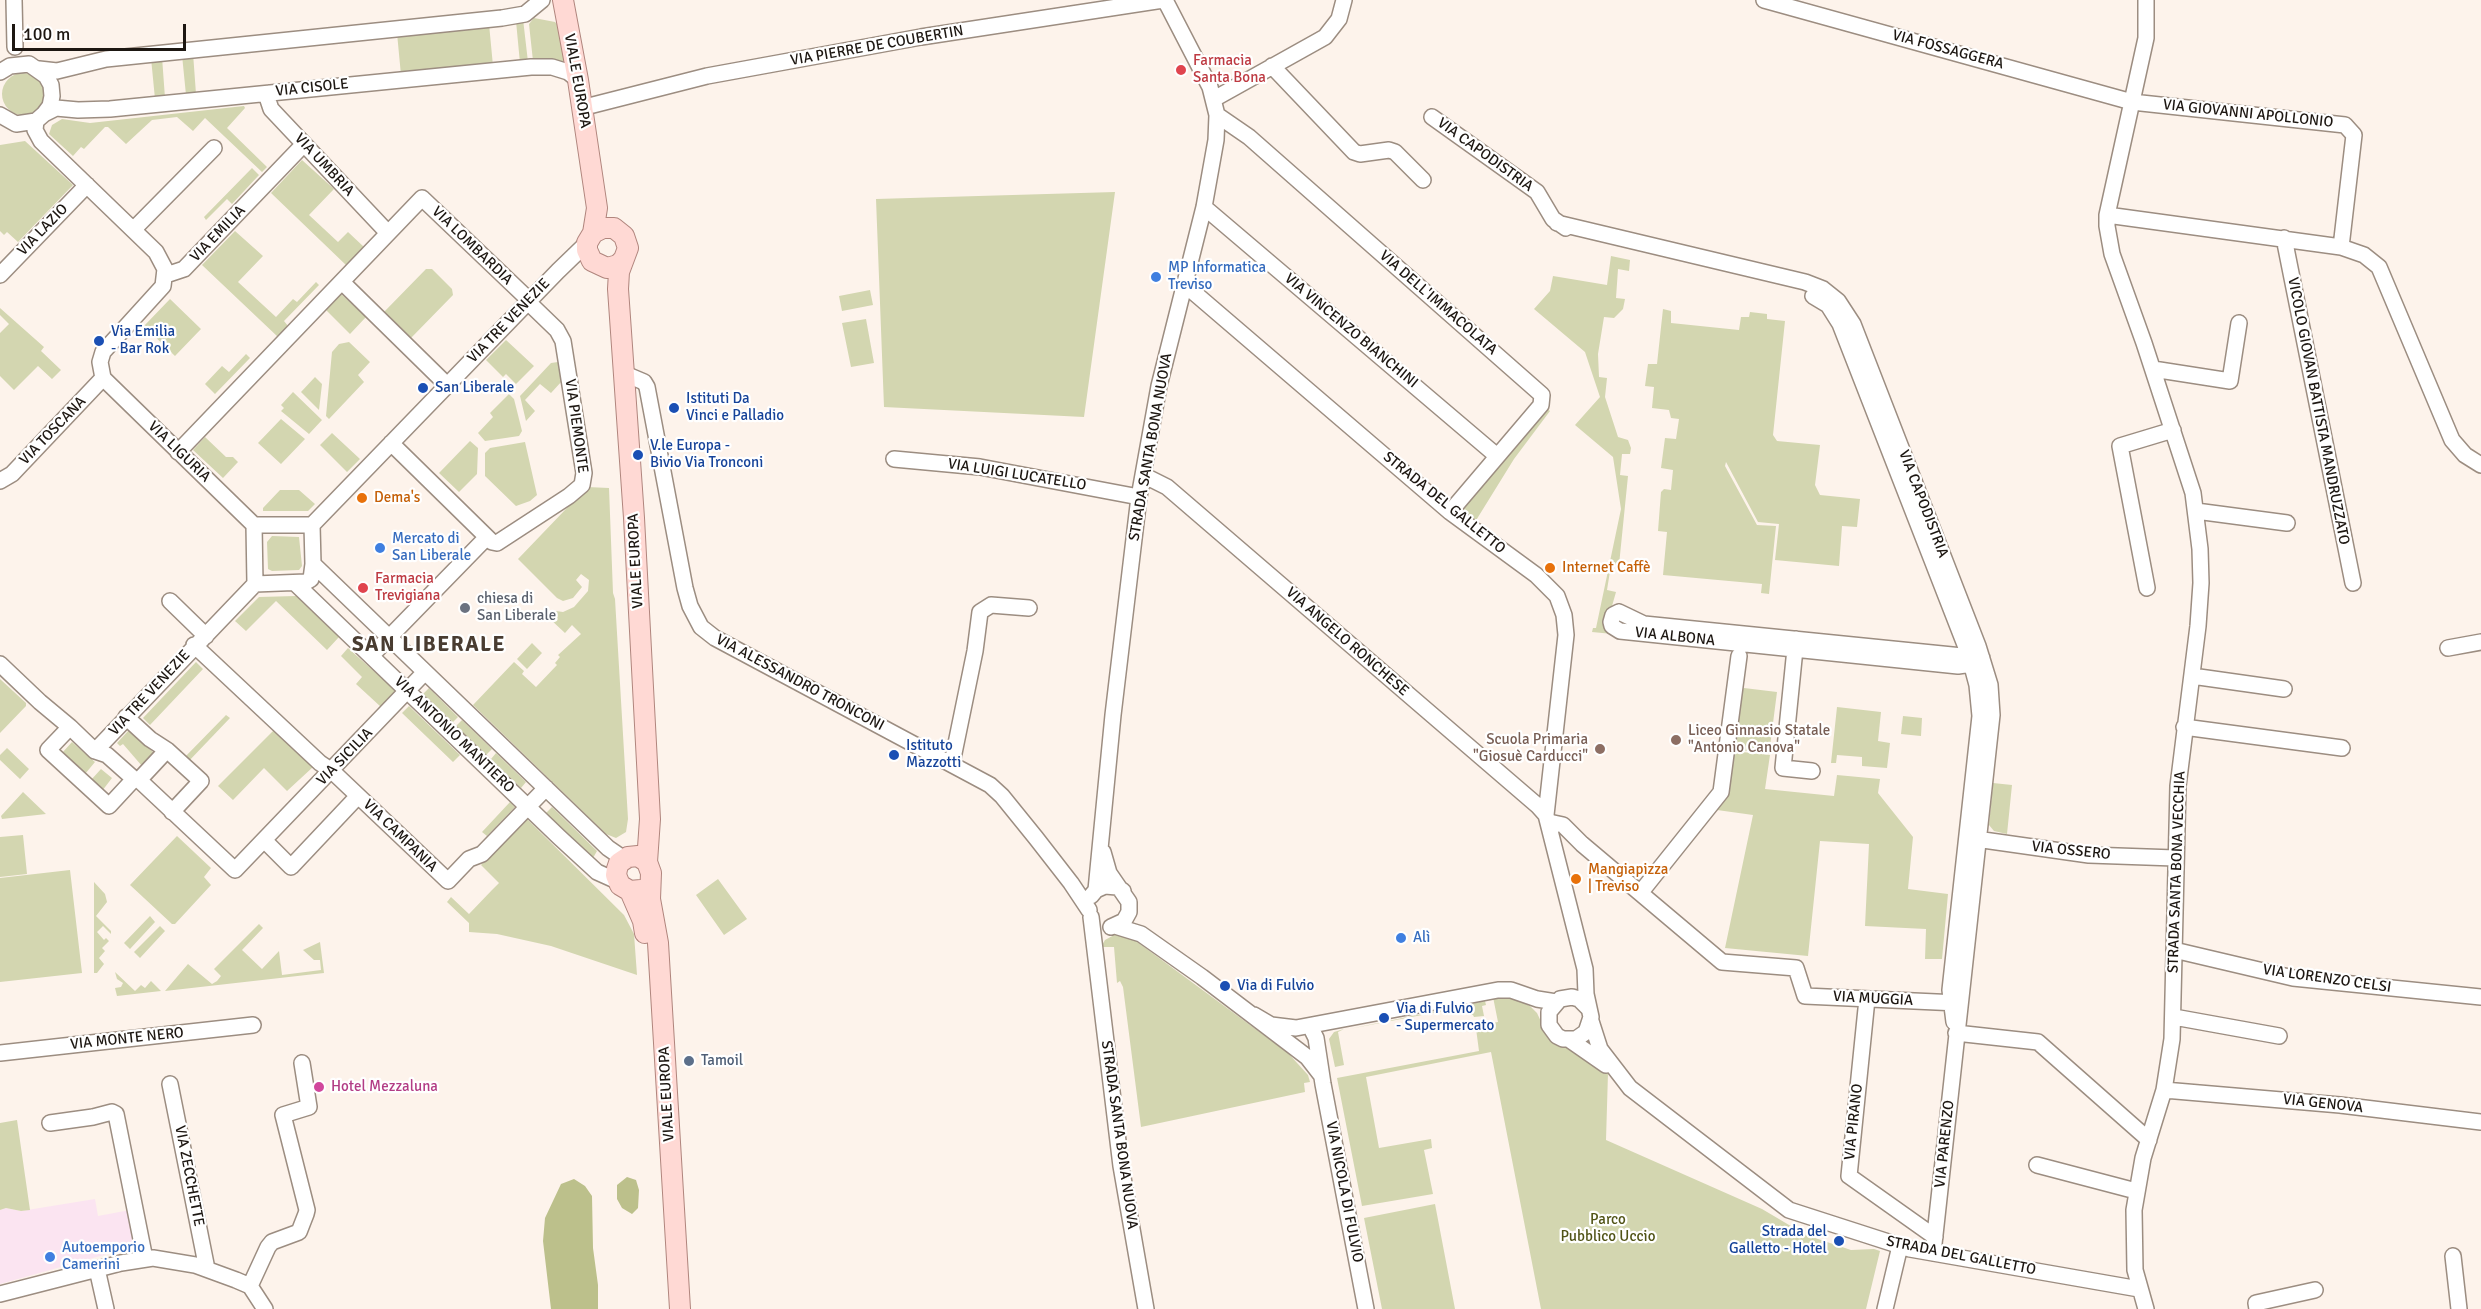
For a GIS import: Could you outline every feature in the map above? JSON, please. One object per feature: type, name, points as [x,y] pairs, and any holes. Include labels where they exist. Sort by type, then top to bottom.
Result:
[{"type":"main road","name":"VIALE EUROPA","points":[[563,0],[578,80],[597,208],[593,250],[606,281],[641,821],[638,864],[650,899],[658,943],[680,1309]]},
{"type":"main road","name":"VIALE EUROPA","points":[[576,0],[607,207],[614,228],[624,236],[627,242],[627,254],[619,272],[618,289],[625,374],[650,828],[638,864]]},
{"type":"main road","points":[[614,228],[603,228],[593,250],[613,267],[623,260]]},
{"type":"main road","name":"VIALE EUROPA","points":[[638,864],[617,869],[623,886],[643,921],[646,935],[668,1309]]},
{"type":"main road","points":[[623,886],[640,890],[638,864]]},
{"type":"street","points":[[14,0],[15,47],[20,56],[46,76],[51,85],[50,106],[39,123],[41,141],[160,256],[166,275]]},
{"type":"street","points":[[3,71],[34,67],[57,71],[106,58],[502,18],[525,14],[542,0]]},
{"type":"street","name":"VIA PIERRE DE COUBERTIN","points":[[593,105],[707,76],[921,37],[1164,0]]},
{"type":"street","name":"STRADA SANTA BONA NUOVA","points":[[1095,892],[1139,497],[1159,386],[1204,207],[1215,151],[1216,107],[1204,74],[1164,0]]},
{"type":"street","points":[[1216,107],[1272,66],[1330,33],[1339,20],[1344,0]]},
{"type":"street","name":"VIA FOSSAGGERA","points":[[1764,0],[2132,102]]},
{"type":"street","name":"STRADA SANTA BONA VECCHIA","points":[[2146,0],[2146,38],[2107,215],[2112,254],[2174,430],[2196,510],[2201,582],[2178,786],[2174,1017],[2171,1053],[2164,1090],[2136,1191],[2134,1250],[2139,1289],[2146,1309]]},
{"type":"street","points":[[3,71],[15,47]]},
{"type":"street","points":[[1272,66],[1354,152],[1360,154],[1389,150],[1395,152],[1423,180]]},
{"type":"street","name":"VIA CISOLE","points":[[39,123],[56,108],[110,109],[531,67],[552,67],[568,72],[578,80]]},
{"type":"street","name":"VIA UMBRIA","points":[[269,93],[268,100],[272,109],[388,233]]},
{"type":"street","name":"VIA GIOVANNI APOLLONIO","points":[[2132,102],[2345,125],[2354,135],[2341,247]]},
{"type":"street","name":"VIA DELL'IMMACOLATA","points":[[1216,107],[1540,391],[1543,400],[1541,405],[1450,512]]},
{"type":"street","points":[[0,115],[20,124],[39,123]]},
{"type":"street","name":"VIA CAPODISTRIA","points":[[1432,117],[1537,192],[1557,223],[1580,238],[1802,291],[1819,298],[1828,306],[1842,329],[1956,624],[1990,685],[1992,715],[1973,838]]},
{"type":"street","name":"VIA EMILIA","points":[[103,378],[100,362],[106,347],[163,286],[166,275],[184,269],[304,144]]},
{"type":"street","points":[[134,230],[214,148]]},
{"type":"street","name":"VIA LAZIO","points":[[0,275],[87,185]]},
{"type":"street","name":"VIA LOMBARDIA","points":[[178,452],[422,198],[528,301]]},
{"type":"street","name":"VIA VINCENZO BIANCHINI","points":[[1204,207],[1497,456]]},
{"type":"street","points":[[2107,215],[2284,238],[2341,247],[2364,255],[2379,267],[2452,440],[2464,455],[2481,465]]},
{"type":"street","name":"VIA CAPODISTRIA","points":[[1557,223],[1805,282],[1823,289],[1838,302],[1853,324],[1974,659],[1980,716],[1973,838],[1956,1003]]},
{"type":"street","name":"VICOLO GIOVAN BATTISTA MANDRUZZATO","points":[[2284,238],[2353,583]]},
{"type":"street","name":"VIA TRE VENEZIE","points":[[312,525],[564,265],[593,250]]},
{"type":"street","points":[[342,282],[447,385]]},
{"type":"street","name":"STRADA DEL GALLETTO","points":[[1184,284],[1450,512],[1547,584],[1557,596],[1566,635],[1547,818],[1582,957],[1590,1015],[1600,1049],[1618,1074]]},
{"type":"street","name":"VIA PIEMONTE","points":[[487,537],[497,543],[569,496],[584,481],[563,341],[557,330],[528,301]]},
{"type":"street","points":[[2153,369],[2230,381],[2239,324]]},
{"type":"street","name":"VIA ALESSANDRO TRONCONI","points":[[625,374],[644,382],[647,387],[685,588],[690,606],[701,627],[715,638],[952,763],[1000,793],[1071,883],[1090,914]]},
{"type":"street","name":"VIA LIGURIA","points":[[103,378],[254,525]]},
{"type":"street","name":"VIA TOSCANA","points":[[0,481],[12,474],[103,378]]},
{"type":"street","points":[[2147,588],[2120,446],[2174,430]]},
{"type":"street","points":[[371,656],[487,537],[391,443]]},
{"type":"street","name":"VIA LUIGI LUCATELLO","points":[[894,459],[980,467],[1139,497]]},
{"type":"street","name":"VIA ANGELO RONCHESE","points":[[1143,475],[1167,487],[1547,818]]},
{"type":"street","points":[[2196,510],[2287,523]]},
{"type":"street","points":[[254,525],[312,525],[311,579],[295,583],[255,584],[254,525]]},
{"type":"street","name":"VIA ANTONIO MANTIERO","points":[[313,564],[608,848],[638,864]]},
{"type":"street","name":"VIA ANTONIO MANTIERO","points":[[295,583],[597,872],[623,886]]},
{"type":"street","name":"VIA TRE VENEZIE","points":[[95,751],[255,584]]},
{"type":"street","points":[[170,601],[200,640]]},
{"type":"street","points":[[952,763],[975,651],[980,612],[991,605],[1029,608]]},
{"type":"street","name":"VIA ALBONA","points":[[1796,644],[1644,624],[1619,612],[1613,615],[1611,622],[1612,626],[1620,631],[1974,659]]},
{"type":"street","points":[[1956,624],[1943,658],[1977,686]]},
{"type":"street","name":"VIA CAMPANIA","points":[[200,640],[321,763],[447,881],[469,859],[482,854],[546,788]]},
{"type":"street","points":[[2448,648],[2481,642]]},
{"type":"street","points":[[1796,644],[1783,768],[1812,771]]},
{"type":"street","points":[[1547,818],[1563,825],[1582,844],[1641,892],[1721,792],[1739,657]]},
{"type":"street","name":"VIA SICILIA","points":[[0,664],[95,751],[107,755],[235,870],[425,672]]},
{"type":"street","points":[[2192,676],[2284,689]]},
{"type":"street","points":[[126,717],[201,781],[172,812]]},
{"type":"street","points":[[70,727],[48,750],[109,806],[167,750]]},
{"type":"street","points":[[2184,727],[2342,748]]},
{"type":"street","name":"VIA CAMPANIA","points":[[264,840],[291,867],[358,796]]},
{"type":"street","points":[[1101,837],[1106,866],[1126,896],[1146,934],[1162,949]]},
{"type":"street","name":"VIA OSSERO","points":[[1973,838],[2089,855],[2175,858]]},
{"type":"street","points":[[1553,842],[1569,840],[1582,844]]},
{"type":"street","name":"VIA ALESSANDRO TRONCONI","points":[[1071,883],[1095,892]]},
{"type":"street","points":[[1126,896],[1111,886],[1095,892],[1090,898],[1090,914],[1101,926],[1141,934],[1254,1015],[1312,1052],[1329,1022]]},
{"type":"street","name":"VIA MUGGIA","points":[[1641,892],[1722,962],[1796,968],[1805,996],[1956,1003]]},
{"type":"street","points":[[1096,960],[1099,940],[1105,931],[1127,916],[1126,896]]},
{"type":"street","name":"STRADA SANTA BONA NUOVA","points":[[1090,914],[1121,1166],[1146,1309]]},
{"type":"street","name":"VIA LORENZO CELSI","points":[[2174,950],[2292,978],[2481,997]]},
{"type":"street","name":"STRADA DEL GALLETTO","points":[[1561,1000],[1579,980],[1582,957]]},
{"type":"street","points":[[1254,1015],[1265,1022],[1284,1028],[1309,1026],[1489,991],[1511,990],[1561,1000],[1579,999],[1590,1015],[1589,1027],[1581,1036],[1570,1040],[1557,1036],[1541,1012],[1523,994]]},
{"type":"street","name":"VIA PIRANO","points":[[1868,999],[1849,1176],[1935,1237]]},
{"type":"street","points":[[1549,1025],[1549,1012],[1561,1000]]},
{"type":"street","name":"VIA PARENZO","points":[[1933,1254],[1956,1034],[1956,1003]]},
{"type":"street","points":[[2174,1017],[2279,1036]]},
{"type":"street","name":"VIA MONTE NERO","points":[[0,1053],[253,1025]]},
{"type":"street","name":"VIA NICOLA DI FULVIO","points":[[1309,1026],[1315,1032],[1312,1052],[1321,1075],[1366,1309]]},
{"type":"street","points":[[1956,1034],[2038,1042],[2149,1140]]},
{"type":"street","name":"STRADA DEL GALLETTO","points":[[1570,1040],[1593,1054],[1618,1074],[1648,1104],[1689,1132],[1780,1205],[1809,1218],[1933,1254],[2139,1289]]},
{"type":"street","points":[[250,1287],[268,1247],[273,1242],[299,1232],[307,1210],[283,1114],[309,1107],[302,1063]]},
{"type":"street","name":"VIA ZECCHETTE","points":[[170,1084],[207,1269]]},
{"type":"street","name":"VIA GENOVA","points":[[2164,1090],[2340,1105],[2481,1122]]},
{"type":"street","points":[[50,1123],[93,1118],[112,1112],[116,1114],[145,1259]]},
{"type":"street","points":[[2037,1165],[2136,1191]]},
{"type":"street","points":[[1885,1309],[1900,1246]]},
{"type":"street","points":[[2453,1256],[2459,1309]]},
{"type":"street","points":[[0,1294],[145,1259],[175,1260],[207,1269],[250,1287],[257,1294],[265,1309]]},
{"type":"street","points":[[97,1269],[106,1309]]},
{"type":"street","points":[[2257,1309],[2256,1304],[2315,1290]]},
{"type":"shaded area","points":[[95,1199],[98,1216],[130,1210],[136,1246],[0,1284],[0,1210],[6,1208],[21,1211]]},
{"type":"green space","points":[[534,18],[555,22],[559,26],[566,64],[533,61],[529,24]]},
{"type":"green space","points":[[523,19],[528,62],[520,63],[516,21]]},
{"type":"green space","points":[[489,24],[493,66],[401,75],[397,33]]},
{"type":"green space","points":[[193,53],[196,94],[186,95],[182,55]]},
{"type":"green space","points":[[162,57],[165,98],[155,99],[151,58]]},
{"type":"green space","points":[[23,73],[38,79],[44,94],[38,109],[23,115],[8,109],[2,94],[8,79]]},
{"type":"green space","points":[[244,106],[245,108],[227,128],[267,167],[262,172],[205,118],[193,131],[177,117],[152,120],[126,144],[108,127],[105,127],[84,149],[81,147],[73,156],[49,134],[52,125],[62,119],[90,123]]},
{"type":"green space","points":[[25,141],[73,185],[18,242],[7,232],[4,235],[0,231],[0,145]]},
{"type":"green space","points":[[302,160],[334,189],[309,215],[338,242],[348,232],[364,247],[347,266],[271,193]]},
{"type":"green space","points":[[252,168],[259,175],[232,204],[227,199],[206,220],[204,217]]},
{"type":"green space","points":[[1115,192],[1084,417],[884,407],[876,199]]},
{"type":"green space","points":[[235,231],[263,256],[238,282],[276,317],[293,299],[297,302],[316,282],[319,285],[284,321],[288,326],[278,337],[202,265]]},
{"type":"green space","points":[[1611,256],[1630,260],[1629,271],[1618,269],[1616,298],[1625,299],[1623,309],[1614,318],[1604,317],[1598,354],[1599,377],[1607,378],[1605,397],[1618,437],[1628,440],[1631,448],[1630,454],[1622,454],[1620,475],[1628,476],[1619,565],[1611,565],[1607,590],[1616,592],[1612,606],[1603,622],[1606,628],[1623,635],[1592,632],[1593,628],[1596,628],[1621,509],[1613,457],[1575,425],[1600,397],[1585,352],[1534,309],[1550,291],[1553,276],[1607,285]]},
{"type":"green space","points":[[426,269],[432,269],[452,289],[453,295],[411,338],[384,312]]},
{"type":"green space","points":[[870,290],[873,305],[842,311],[839,296]]},
{"type":"green space","points":[[341,294],[366,317],[350,334],[326,310]]},
{"type":"green space","points":[[170,299],[201,329],[175,356],[144,326]]},
{"type":"green space","points":[[0,308],[44,347],[41,351],[61,370],[52,379],[38,366],[14,390],[0,376],[0,333],[9,324],[0,315]]},
{"type":"green space","points":[[1663,309],[1671,311],[1671,323],[1739,330],[1741,317],[1749,317],[1750,312],[1767,314],[1767,319],[1785,321],[1773,435],[1777,441],[1820,445],[1815,485],[1820,495],[1860,499],[1857,527],[1842,526],[1839,566],[1775,560],[1779,524],[1758,522],[1726,462],[1725,466],[1757,525],[1776,526],[1769,594],[1761,593],[1762,584],[1663,575],[1667,532],[1658,531],[1661,492],[1664,489],[1671,490],[1673,470],[1661,468],[1665,438],[1676,439],[1679,419],[1671,418],[1669,410],[1652,408],[1654,387],[1645,386],[1648,364],[1657,364]]},
{"type":"green space","points":[[866,319],[874,363],[851,367],[842,323]]},
{"type":"green space","points":[[506,340],[534,366],[516,384],[506,374],[503,377],[486,360]]},
{"type":"green space","points":[[349,342],[370,362],[358,375],[364,382],[329,419],[326,416],[332,352],[339,344]]},
{"type":"green space","points":[[246,354],[250,358],[215,394],[205,384],[222,366],[229,372]]},
{"type":"green space","points":[[558,362],[562,381],[551,393],[540,384],[525,400],[535,411],[526,421],[520,396],[551,363]]},
{"type":"green space","points":[[315,377],[322,384],[319,410],[301,392]]},
{"type":"green space","points":[[293,392],[322,420],[309,434],[281,411],[284,408],[281,405]]},
{"type":"green space","points":[[509,394],[514,399],[522,431],[519,436],[485,441],[478,433],[493,417],[490,413]]},
{"type":"green space","points":[[1545,407],[1550,411],[1514,459],[1475,522],[1462,508]]},
{"type":"green space","points":[[281,419],[305,439],[281,464],[258,443]]},
{"type":"green space","points":[[332,433],[360,459],[347,472],[320,445]]},
{"type":"green space","points":[[205,437],[226,457],[233,457],[238,462],[223,478],[193,450]]},
{"type":"green space","points":[[470,441],[478,448],[477,474],[459,492],[439,473]]},
{"type":"green space","points":[[525,442],[537,495],[530,501],[516,506],[485,476],[485,453],[490,448]]},
{"type":"green space","points":[[587,487],[609,488],[613,593],[628,819],[626,832],[616,838],[606,834],[473,705],[514,662],[524,671],[522,674],[536,687],[557,665],[555,663],[560,657],[558,655],[581,634],[572,625],[565,633],[550,619],[556,611],[563,612],[574,607],[588,591],[589,580],[581,574],[576,580],[582,587],[573,598],[563,601],[557,598],[518,559]]},
{"type":"green space","points":[[280,490],[299,490],[315,504],[308,511],[263,511],[263,508]]},
{"type":"green space","points":[[272,536],[299,537],[302,566],[299,570],[272,571],[268,569],[267,542]]},
{"type":"green space","points":[[296,596],[339,637],[327,650],[276,601],[246,631],[235,621],[259,597]]},
{"type":"green space","points":[[532,643],[542,653],[527,669],[517,659]]},
{"type":"green space","points":[[348,648],[396,691],[381,707],[356,684],[362,677],[341,656]]},
{"type":"green space","points":[[196,662],[203,669],[150,725],[143,718]]},
{"type":"green space","points":[[0,679],[26,703],[26,706],[0,733]]},
{"type":"green space","points":[[429,688],[458,717],[453,722],[423,694]]},
{"type":"green space","points":[[1744,688],[1777,692],[1769,754],[1733,749],[1741,691]]},
{"type":"green space","points":[[409,706],[460,755],[453,762],[402,713]]},
{"type":"green space","points":[[1837,707],[1881,712],[1878,741],[1890,743],[1887,768],[1862,766],[1862,757],[1837,755],[1836,763],[1831,763]]},
{"type":"green space","points":[[226,715],[230,718],[187,763],[183,759]]},
{"type":"green space","points":[[1903,716],[1922,718],[1921,736],[1901,734]]},
{"type":"green space","points":[[462,720],[492,749],[486,755],[456,726]]},
{"type":"green space","points":[[275,729],[313,767],[287,791],[264,768],[233,800],[218,786]]},
{"type":"green space","points":[[129,730],[154,753],[142,766],[123,744],[120,746],[117,743]]},
{"type":"green space","points":[[72,742],[95,762],[85,774],[62,753]]},
{"type":"green space","points":[[7,748],[29,769],[20,779],[0,760],[0,755]]},
{"type":"green space","points":[[1733,751],[1770,755],[1765,789],[1834,796],[1837,775],[1880,779],[1878,793],[1913,837],[1908,889],[1948,894],[1942,959],[1925,959],[1926,929],[1865,926],[1869,844],[1820,841],[1808,956],[1725,948],[1753,815],[1717,810],[1724,798]]},
{"type":"green space","points":[[496,753],[526,782],[521,788],[491,759]]},
{"type":"green space","points":[[101,769],[112,778],[102,791],[91,780]]},
{"type":"green space","points":[[1993,783],[2012,785],[2007,834],[1994,831],[1989,825]]},
{"type":"green space","points":[[23,792],[46,814],[2,819],[1,816]]},
{"type":"green space","points":[[510,802],[515,807],[487,836],[482,832]]},
{"type":"green space","points":[[552,807],[597,851],[593,858],[546,813]]},
{"type":"green space","points":[[525,817],[624,915],[634,934],[637,975],[551,946],[497,934],[469,932],[469,923],[447,902],[451,897],[469,914],[499,883],[481,865]]},
{"type":"green space","points":[[23,835],[27,874],[0,877],[0,837]]},
{"type":"green space","points":[[177,836],[211,868],[204,877],[211,885],[175,924],[172,924],[130,885]]},
{"type":"green space","points":[[70,870],[82,973],[0,982],[0,878]]},
{"type":"green space","points":[[718,879],[747,919],[724,935],[696,895]]},
{"type":"green space","points":[[94,882],[105,894],[107,902],[96,916],[111,931],[111,934],[103,926],[97,932],[104,940],[106,938],[109,941],[102,948],[105,951],[99,958],[104,964],[97,973],[94,973]]},
{"type":"green space","points":[[150,916],[155,922],[130,949],[124,943]]},
{"type":"green space","points":[[259,924],[263,928],[242,950],[262,969],[279,951],[282,975],[321,970],[320,960],[314,960],[303,950],[320,942],[324,973],[165,991],[188,964],[212,984],[217,981],[221,976],[214,969]]},
{"type":"green space","points":[[160,926],[165,931],[140,958],[134,952]]},
{"type":"green space","points":[[1116,934],[1138,938],[1136,941],[1288,1053],[1308,1075],[1310,1082],[1304,1083],[1305,1092],[1141,1127],[1123,987],[1120,981],[1117,983],[1114,947],[1101,947],[1105,940]]},
{"type":"green space","points":[[115,972],[135,991],[141,985],[145,988],[151,981],[161,991],[117,996],[115,988],[121,987],[123,983],[117,979]]},
{"type":"green space","name":"Parco Pubblico Uccio","points":[[1493,997],[1510,997],[1530,1006],[1537,1013],[1544,1028],[1608,1073],[1606,1140],[1762,1209],[1806,1235],[1851,1250],[1880,1251],[1866,1309],[1541,1309],[1491,1052],[1366,1077],[1379,1148],[1431,1139],[1432,1148],[1424,1150],[1433,1194],[1362,1206],[1337,1078],[1479,1051],[1475,1021],[1484,1020],[1486,1024],[1498,1022]]},
{"type":"green space","points":[[1485,1001],[1486,1005],[1482,1006],[1484,1016],[1471,1015],[1469,1006],[1349,1029]]},
{"type":"green space","points":[[1344,1029],[1338,1032],[1344,1065],[1335,1067],[1329,1039],[1334,1032]]},
{"type":"green space","points":[[17,1120],[30,1210],[6,1208],[0,1210],[0,1123]]},
{"type":"green space","points":[[627,1177],[636,1180],[639,1190],[638,1208],[632,1214],[622,1208],[617,1199],[617,1185]]},
{"type":"green space","points":[[574,1179],[585,1186],[592,1196],[598,1309],[551,1309],[543,1241],[545,1218],[561,1184]]},
{"type":"green space","points":[[1435,1204],[1455,1309],[1382,1309],[1364,1218]]},
{"type":"place","name":"Farmacia Santa Bona","points":[[1181,70]]},
{"type":"place","name":"MP Informatica Treviso","points":[[1156,277]]},
{"type":"place","name":"Via Emilia - Bar Rok","points":[[99,341]]},
{"type":"place","name":"San Liberale","points":[[423,388]]},
{"type":"place","name":"Istituti Da Vinci e Palladio","points":[[674,408]]},
{"type":"place","name":"V.le Europa - Bivio Via Tronconi","points":[[638,455]]},
{"type":"place","name":"Dema's","points":[[362,498]]},
{"type":"place","name":"Mercato di San Liberale","points":[[380,548]]},
{"type":"place","name":"Internet Caffè","points":[[1550,568]]},
{"type":"place","name":"Farmacia Trevigiana","points":[[363,588]]},
{"type":"place","name":"chiesa di San Liberale","points":[[465,608]]},
{"type":"place","name":"Liceo Ginnasio Statale \"Antonio Canova\"","points":[[1676,740]]},
{"type":"place","name":"Scuola Primaria \"Giosuè Carducci\"","points":[[1600,749]]},
{"type":"place","name":"Istituto Mazzotti","points":[[894,755]]},
{"type":"place","name":"Mangiapizza | Treviso","points":[[1576,879]]},
{"type":"place","name":"Alì","points":[[1401,938]]},
{"type":"place","name":"Via di Fulvio","points":[[1225,986]]},
{"type":"place","name":"Via di Fulvio - Supermercato","points":[[1384,1018]]},
{"type":"place","name":"Tamoil","points":[[689,1061]]},
{"type":"place","name":"Hotel Mezzaluna","points":[[319,1087]]},
{"type":"place","name":"Strada del Galletto - Hotel","points":[[1839,1241]]},
{"type":"place","name":"Autoemporio Camerini","points":[[50,1257]]},
{"type":"district","name":"SAN LIBERALE","points":[[429,645]]}]
